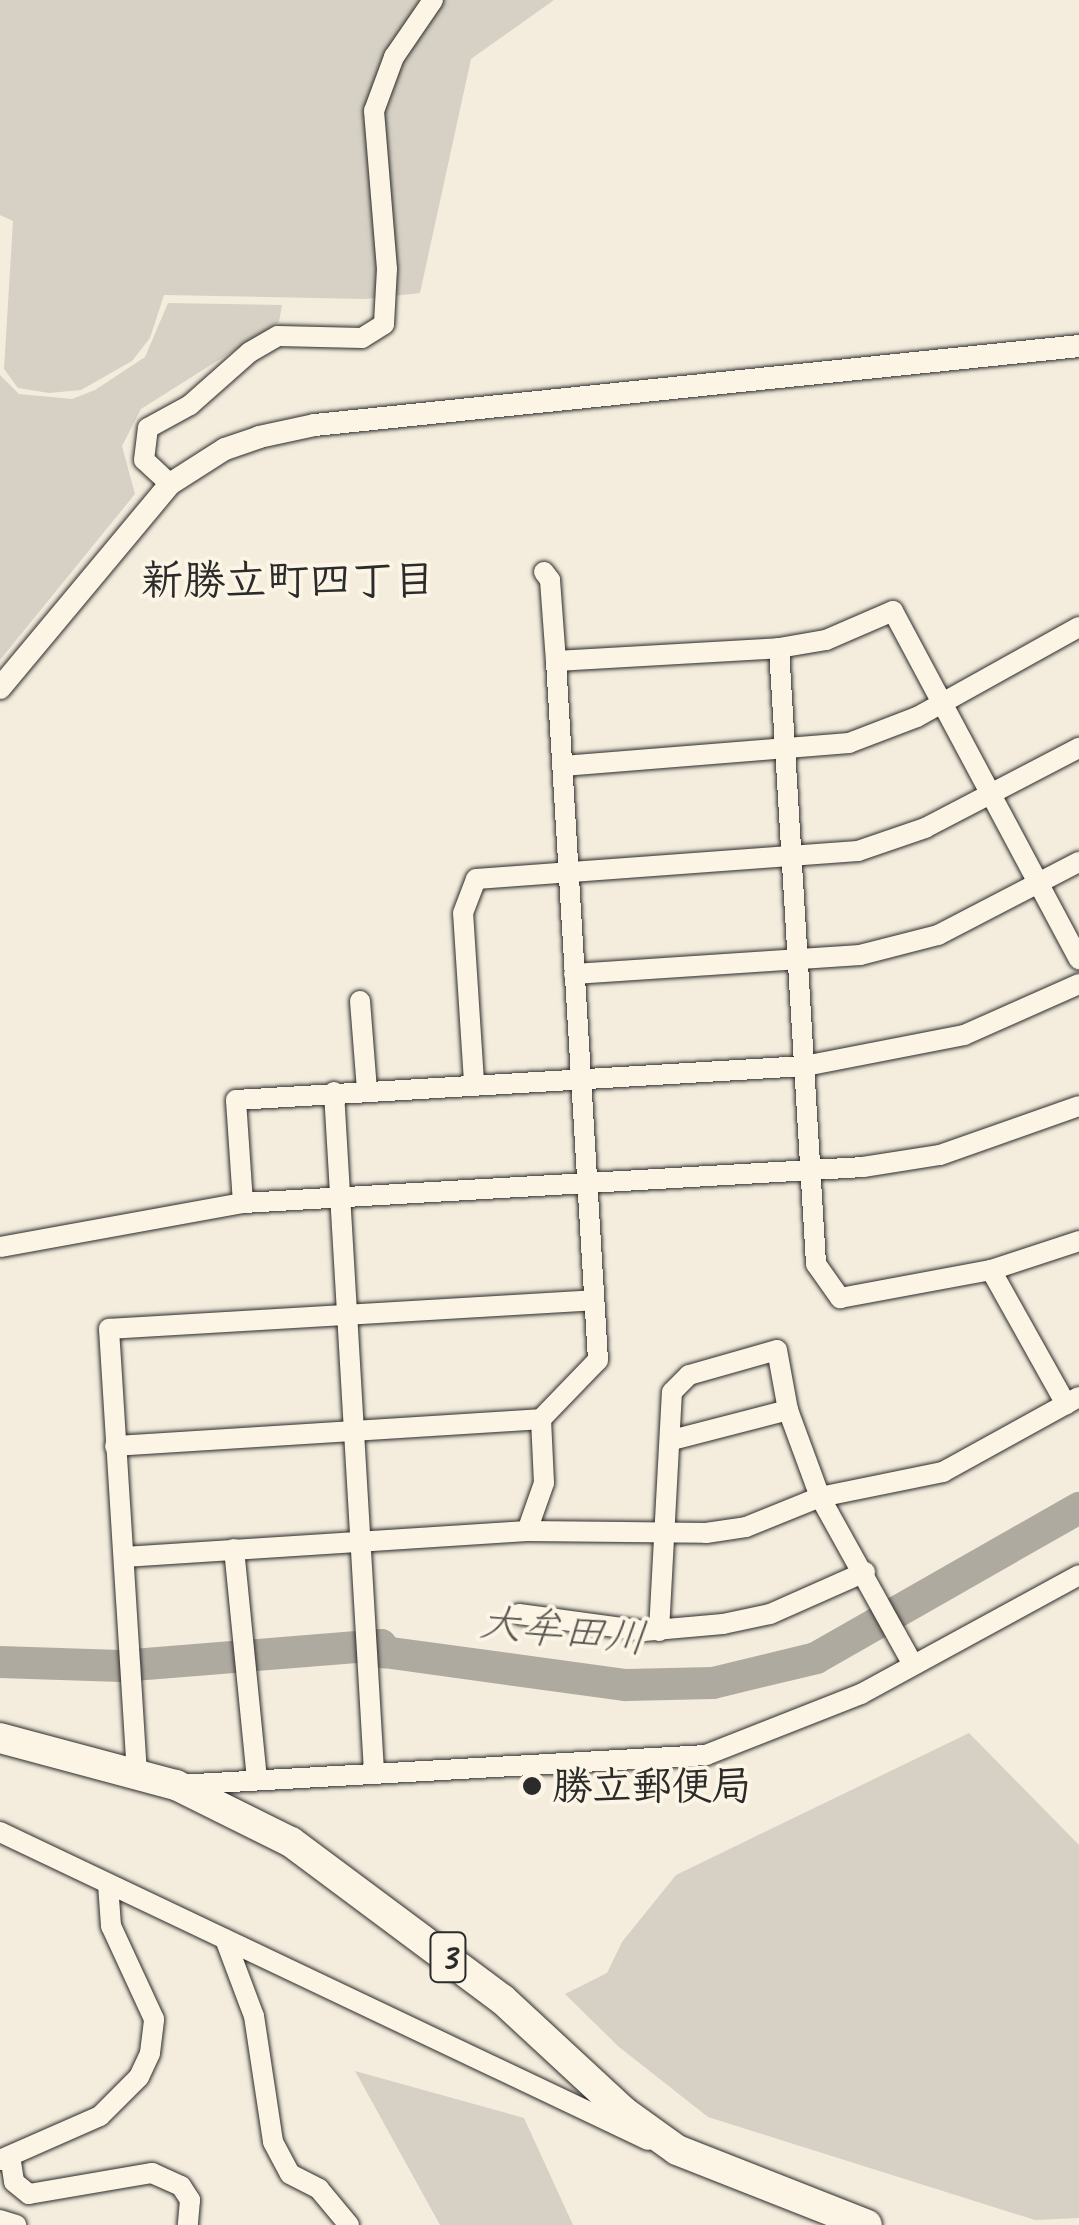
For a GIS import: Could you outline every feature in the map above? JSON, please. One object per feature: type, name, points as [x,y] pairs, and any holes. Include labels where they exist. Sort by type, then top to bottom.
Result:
[{"type":"main road","name":"3","points":[[0,1738],[176,1785],[291,1842],[502,1999],[624,2112],[677,2150],[735,2169],[868,2225]]},
{"type":"street","points":[[170,484],[144,460],[148,428],[190,405],[250,352],[278,336],[362,338],[384,324],[388,269],[374,111],[394,57],[433,0]]},
{"type":"street","points":[[0,688],[170,484],[225,448],[314,424],[1079,346]]},
{"type":"street","points":[[115,1446],[542,1419],[598,1360],[556,660],[550,580],[544,572]]},
{"type":"street","points":[[556,660],[779,648],[826,640],[892,611],[1036,887],[1079,959]]},
{"type":"street","points":[[562,766],[849,743],[942,703],[1079,627]]},
{"type":"street","points":[[779,648],[816,1264],[840,1298],[991,1270],[1079,1241]]},
{"type":"street","points":[[474,1082],[463,914],[476,879],[858,850],[990,798],[1079,748]]},
{"type":"street","points":[[574,974],[860,955],[938,935],[1079,862]]},
{"type":"street","points":[[242,1203],[236,1100],[474,1082],[805,1066],[964,1036],[1079,984]]},
{"type":"street","points":[[360,1001],[368,1090]]},
{"type":"street","points":[[334,1092],[374,1770]]},
{"type":"street","points":[[0,1247],[242,1203],[811,1174],[940,1155],[1079,1106]]},
{"type":"street","points":[[124,1557],[527,1531],[662,1533],[746,1527],[820,1496],[943,1472],[1072,1400],[991,1270]]},
{"type":"street","points":[[137,1774],[109,1328],[592,1300]]},
{"type":"street","points":[[659,1631],[672,1392],[690,1375],[776,1350],[788,1410],[820,1496],[883,1604],[913,1665]]},
{"type":"street","points":[[672,1440],[788,1410]]},
{"type":"street","points":[[527,1531],[544,1484],[542,1419]]},
{"type":"street","points":[[234,1549],[257,1778]]},
{"type":"street","points":[[520,1614],[659,1631],[770,1614],[865,1572]]},
{"type":"street","points":[[176,1785],[374,1770],[706,1755],[785,1729],[913,1665],[1079,1574]]},
{"type":"street","points":[[0,1832],[583,2112],[735,2169]]},
{"type":"street","points":[[108,1884],[112,1926],[154,2020],[150,2054],[138,2077],[100,2116],[5,2158],[14,2182],[29,2194],[152,2173],[181,2186],[190,2200],[188,2225]]},
{"type":"street","points":[[225,1938],[257,2029],[273,2142],[290,2174],[319,2189],[348,2225]]},
{"type":"street","points":[[0,2220],[16,2225]]},
{"type":"shaded area","points":[[0,0],[554,0],[471,59],[420,293],[365,299],[164,295],[150,338],[132,361],[81,390],[49,393],[18,388],[4,369],[13,221],[0,215]]},
{"type":"shaded area","points":[[168,303],[282,305],[279,322],[141,409],[122,446],[135,494],[0,660],[0,375],[19,394],[72,399],[95,390],[145,357]]},
{"type":"shaded area","points":[[969,1733],[1079,1845],[1079,2218],[1035,2220],[708,2117],[619,2047],[565,1994],[607,1973],[622,1942],[676,1875]]},
{"type":"shaded area","points":[[355,2071],[524,2118],[573,2225],[440,2225]]},
{"type":"waterway","name":"大牟田川","points":[[0,1662],[121,1666],[381,1645],[384,1652],[626,1685],[713,1683],[816,1658],[1079,1508]]},
{"type":"place","name":"勝立郵便局","points":[[532,1786]]},
{"type":"district","name":"新勝立町四丁目","points":[[288,581]]}]
